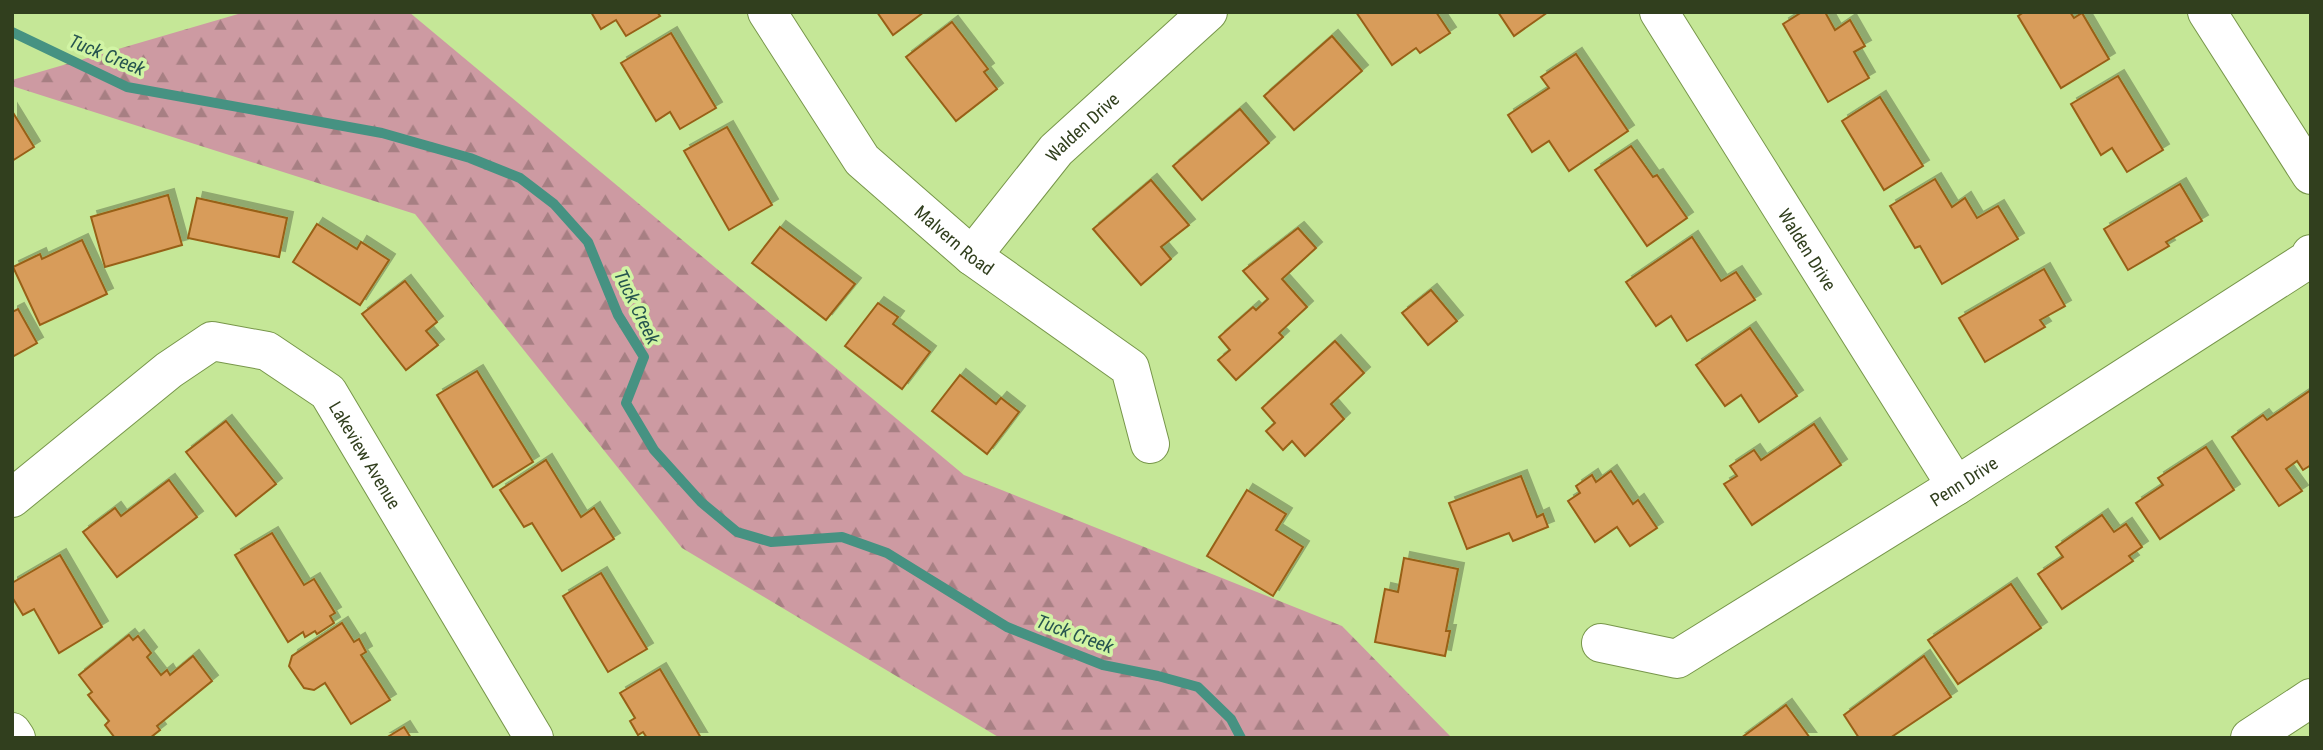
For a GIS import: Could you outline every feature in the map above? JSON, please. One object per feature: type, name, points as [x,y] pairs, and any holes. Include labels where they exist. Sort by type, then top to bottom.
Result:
[{"type":"street","name":"Malvern Road","points":[[768,12],[862,160],[972,256],[1130,368],[1150,444]]},
{"type":"street","name":"Walden Drive","points":[[972,256],[1056,150],[1209,12]]},
{"type":"street","name":"Walden Drive","points":[[1660,12],[1956,486]]},
{"type":"street","points":[[2207,12],[2311,176]]},
{"type":"street","name":"Penn Drive","points":[[1601,643],[1677,659],[1956,486],[2309,259],[2311,254]]},
{"type":"street","name":"Lakeview Avenue","points":[[12,498],[169,370],[212,341],[267,351],[328,392],[534,738]]},
{"type":"street","points":[[2250,738],[2311,698]]},
{"type":"street","points":[[12,732],[16,738]]},
{"type":"green space","points":[[245,12],[409,12],[964,475],[1342,626],[1452,738],[1000,738],[682,548],[415,214],[12,86],[12,80]]},
{"type":"building","points":[[591,12],[657,12],[660,16],[626,36],[616,20],[601,29]]},
{"type":"building","points":[[877,12],[924,12],[893,35]]},
{"type":"building","points":[[1356,12],[1436,12],[1450,33],[1420,53],[1416,48],[1392,65]]},
{"type":"building","points":[[1498,12],[1548,12],[1514,36]]},
{"type":"building","points":[[1802,12],[1825,12],[1835,30],[1850,20],[1865,46],[1854,52],[1869,78],[1828,102],[1783,24]]},
{"type":"building","points":[[2024,12],[2070,12],[2074,18],[2082,13],[2109,59],[2061,88],[2018,16]]},
{"type":"building","points":[[952,22],[988,69],[984,72],[997,89],[956,121],[906,57]]},
{"type":"building","points":[[671,33],[716,108],[680,129],[670,112],[656,121],[621,63]]},
{"type":"building","points":[[1332,36],[1362,71],[1294,130],[1264,96]]},
{"type":"building","points":[[1576,54],[1628,131],[1569,171],[1549,141],[1532,152],[1508,115],[1549,88],[1541,77]]},
{"type":"building","points":[[2118,76],[2163,150],[2127,172],[2112,148],[2101,155],[2071,104]]},
{"type":"building","points":[[1880,97],[1923,166],[1884,190],[1842,121]]},
{"type":"building","points":[[1240,109],[1269,143],[1202,200],[1173,166]]},
{"type":"building","points":[[12,111],[34,147],[12,161]]},
{"type":"building","points":[[727,127],[772,205],[729,230],[684,151]]},
{"type":"building","points":[[1631,146],[1653,177],[1657,175],[1687,218],[1647,246],[1595,170]]},
{"type":"building","points":[[1935,179],[1952,207],[1965,198],[1977,218],[1998,206],[2018,239],[1942,284],[1920,246],[1915,248],[1890,206]]},
{"type":"building","points":[[1151,180],[1189,225],[1161,247],[1171,259],[1141,285],[1093,229]]},
{"type":"building","points":[[2180,184],[2202,221],[2166,242],[2169,246],[2128,270],[2104,229]]},
{"type":"building","points":[[168,195],[182,245],[105,267],[91,217]]},
{"type":"building","points":[[197,198],[287,218],[279,257],[188,238]]},
{"type":"building","points":[[317,224],[357,249],[361,242],[389,260],[360,305],[293,262]]},
{"type":"building","points":[[780,227],[855,284],[826,320],[752,263]]},
{"type":"building","points":[[1298,228],[1316,248],[1282,279],[1307,307],[1279,333],[1283,337],[1236,380],[1218,360],[1230,350],[1219,337],[1253,307],[1256,310],[1268,299],[1243,271]]},
{"type":"building","points":[[1692,237],[1721,281],[1736,272],[1755,300],[1687,341],[1671,316],[1656,326],[1626,282]]},
{"type":"building","points":[[82,240],[107,294],[40,325],[13,267],[40,254],[42,259]]},
{"type":"building","points":[[2044,269],[2065,306],[2040,320],[2045,327],[1985,362],[1959,318]]},
{"type":"building","points":[[405,281],[437,322],[426,331],[438,345],[406,370],[362,314]]},
{"type":"building","points":[[1431,290],[1457,321],[1428,345],[1402,313]]},
{"type":"building","points":[[878,303],[898,317],[893,324],[930,352],[902,389],[845,346]]},
{"type":"building","points":[[18,309],[37,343],[12,357],[12,312]]},
{"type":"building","points":[[1750,328],[1797,396],[1759,422],[1741,395],[1725,406],[1696,365]]},
{"type":"building","points":[[1335,341],[1364,373],[1331,404],[1344,419],[1305,456],[1292,441],[1283,450],[1266,431],[1275,423],[1262,408]]},
{"type":"building","points":[[477,371],[533,462],[493,487],[437,395]]},
{"type":"building","points":[[960,375],[996,404],[1001,398],[1019,412],[987,454],[932,411]]},
{"type":"building","points":[[2311,390],[2311,465],[2303,470],[2297,461],[2286,469],[2302,491],[2279,506],[2232,437],[2263,415],[2267,420]]},
{"type":"building","points":[[226,421],[276,484],[236,516],[186,452]]},
{"type":"building","points":[[1814,424],[1841,465],[1752,525],[1724,484],[1737,476],[1730,466],[1754,450],[1761,460]]},
{"type":"building","points":[[2206,447],[2234,490],[2160,539],[2136,503],[2163,485],[2158,478]]},
{"type":"building","points":[[546,460],[581,517],[594,508],[614,539],[562,571],[532,523],[524,527],[500,490]]},
{"type":"building","points":[[1611,471],[1633,504],[1638,500],[1657,528],[1630,546],[1617,527],[1595,542],[1568,501],[1580,493],[1576,486],[1592,475],[1596,482]]},
{"type":"building","points":[[1521,476],[1537,517],[1543,514],[1548,527],[1513,541],[1509,533],[1467,549],[1449,503]]},
{"type":"building","points":[[169,480],[197,517],[117,577],[83,532],[115,508],[121,516]]},
{"type":"building","points":[[1247,490],[1286,514],[1276,530],[1303,547],[1273,596],[1207,556]]},
{"type":"building","points":[[2102,515],[2114,532],[2126,524],[2142,547],[2129,556],[2133,561],[2062,609],[2038,574],[2063,557],[2056,547]]},
{"type":"building","points":[[272,533],[304,585],[314,579],[335,613],[330,616],[334,623],[317,634],[315,631],[305,637],[303,632],[288,642],[235,555]]},
{"type":"building","points":[[60,555],[102,627],[59,653],[34,609],[23,615],[12,597],[12,583]]},
{"type":"building","points":[[1404,558],[1458,569],[1446,631],[1450,631],[1445,656],[1375,642],[1385,589],[1398,592]]},
{"type":"building","points":[[601,573],[647,649],[608,672],[563,596]]},
{"type":"building","points":[[2011,584],[2041,628],[1958,684],[1928,640]]},
{"type":"building","points":[[342,623],[354,642],[359,639],[366,652],[361,655],[390,700],[351,724],[325,683],[314,690],[304,688],[289,666],[292,656]]},
{"type":"building","points":[[129,635],[133,640],[138,636],[151,653],[147,657],[161,675],[167,670],[170,675],[193,656],[212,681],[157,726],[160,730],[150,738],[115,738],[105,725],[109,721],[88,695],[92,692],[79,675]]},
{"type":"building","points":[[1924,656],[1951,697],[1890,738],[1859,738],[1844,715]]},
{"type":"building","points":[[660,669],[701,738],[647,738],[643,732],[638,735],[630,721],[635,718],[620,693]]},
{"type":"building","points":[[1786,705],[1810,738],[1741,738]]},
{"type":"building","points":[[404,727],[411,738],[386,738]]},
{"type":"waterway","name":"Tuck Creek","points":[[12,32],[127,87],[382,133],[470,158],[520,178],[554,204],[588,242],[618,315],[644,357],[626,403],[654,450],[701,502],[737,532],[771,542],[842,537],[887,553],[1007,627],[1103,665],[1198,687],[1231,719],[1241,738]]}]
